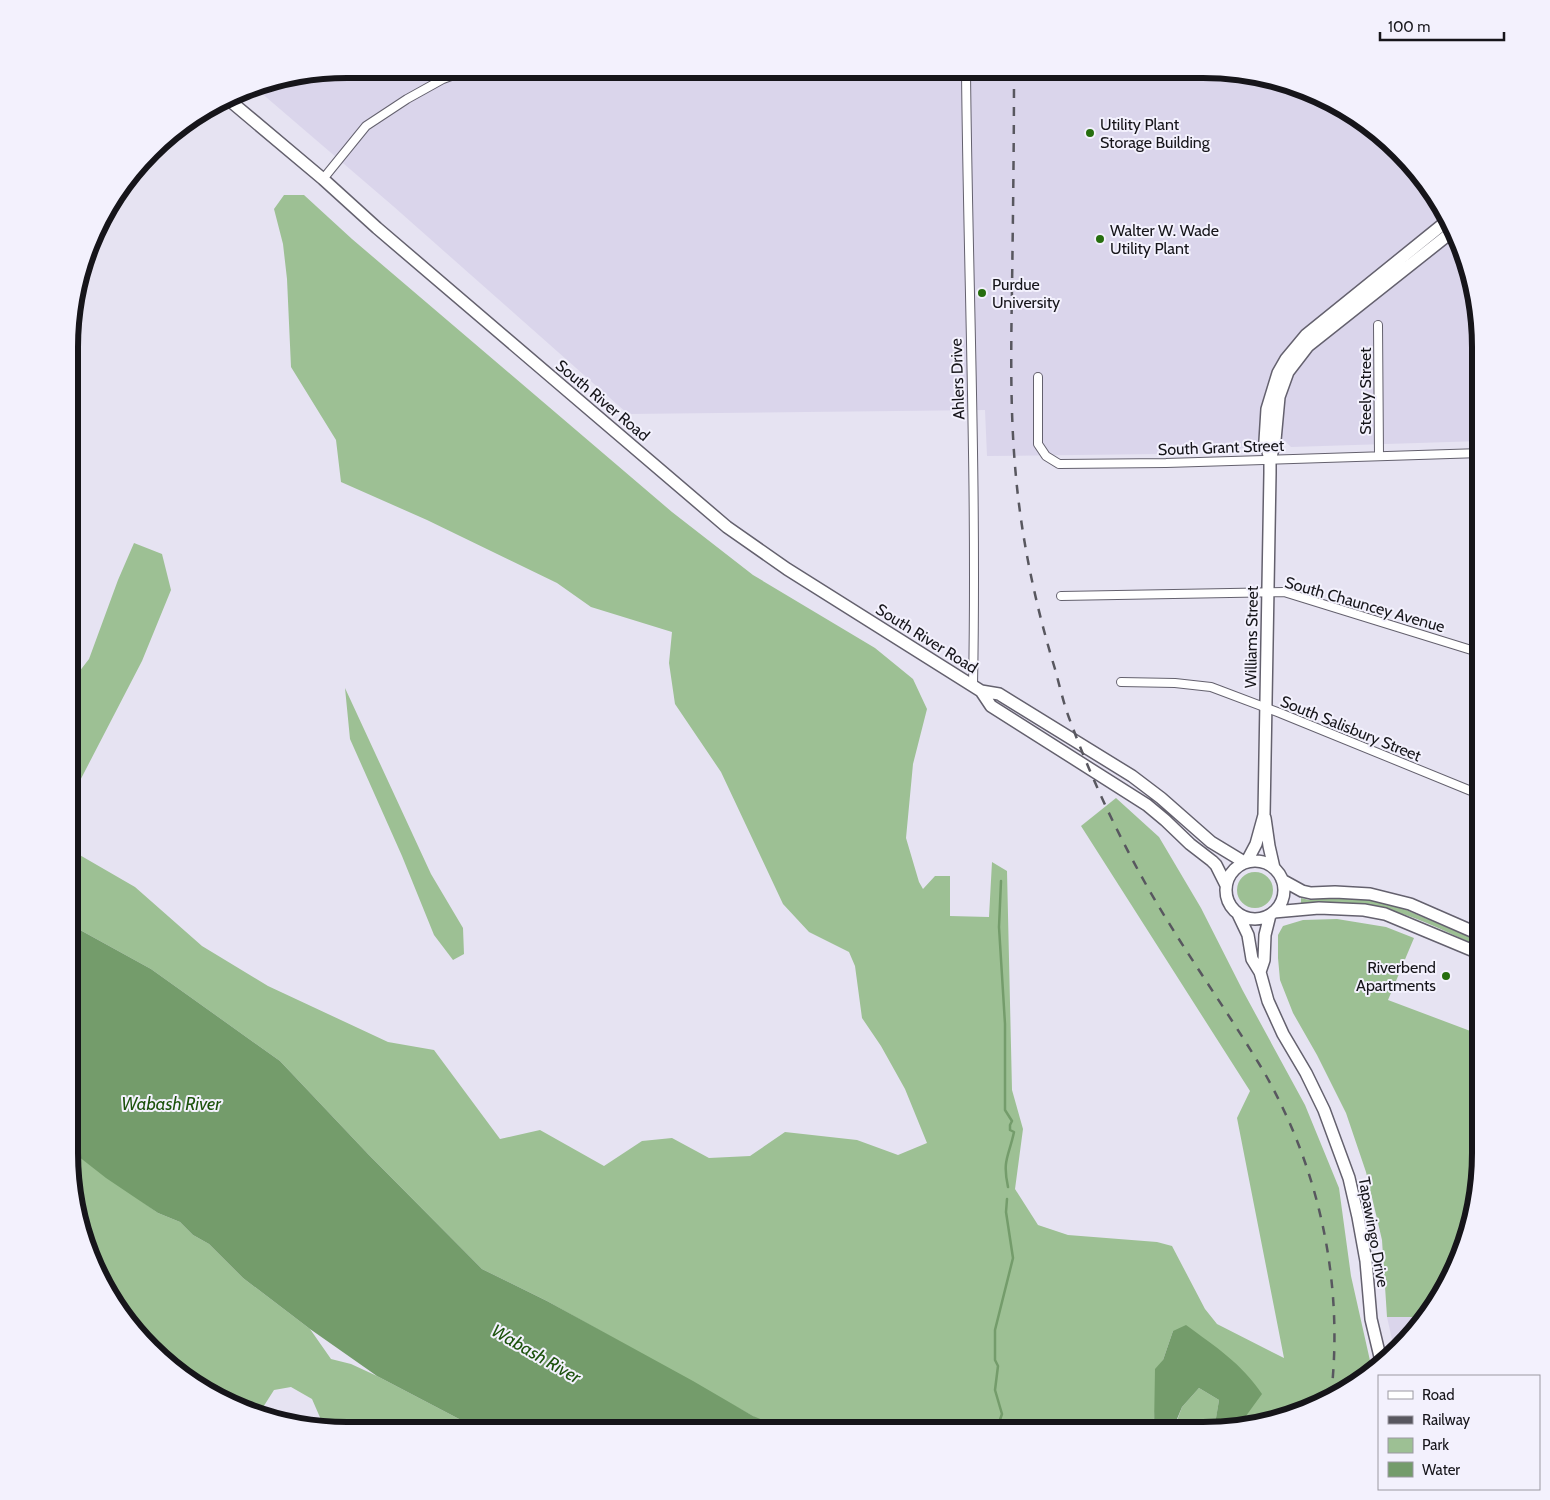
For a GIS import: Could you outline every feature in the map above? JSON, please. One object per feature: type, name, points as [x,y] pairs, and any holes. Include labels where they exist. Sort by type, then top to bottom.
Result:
[{"type":"main road","name":"South River Road","points":[[233,103],[727,527],[787,569],[977,689],[991,706],[1146,804],[1216,865],[1226,885]]},
{"type":"main road","name":"Williams Street","points":[[1270,459],[1265,441],[1267,409],[1278,373],[1286,358],[1306,334],[1443,224]]},
{"type":"main road","name":"Williams Street","points":[[1274,868],[1264,815],[1270,459],[1275,440],[1279,397],[1288,372],[1308,346],[1448,234]]},
{"type":"main road","name":"South River Road","points":[[977,689],[999,694],[1132,776],[1161,798],[1211,842],[1246,862]]},
{"type":"main road","name":"Williams Street","points":[[1246,862],[1256,844],[1264,815]]},
{"type":"main road","points":[[1272,914],[1282,898],[1284,890],[1282,880],[1274,868],[1265,863],[1246,862],[1235,868],[1229,875],[1226,885],[1228,901],[1238,914],[1246,917],[1254,918],[1272,914],[1329,908],[1364,910],[1385,914],[1472,950]]},
{"type":"main road","points":[[1282,880],[1302,891],[1311,893],[1370,894],[1410,904],[1472,931]]},
{"type":"main road","name":"Tapawingo Drive","points":[[1238,914],[1248,935],[1252,959],[1260,972],[1268,1001],[1283,1034],[1306,1073],[1324,1110],[1349,1178],[1366,1261],[1371,1319],[1380,1357]]},
{"type":"main road","name":"Tapawingo Drive","points":[[1260,972],[1264,960],[1265,934],[1272,914]]},
{"type":"street","points":[[323,179],[366,126],[407,98],[446,78]]},
{"type":"street","name":"Ahlers Drive","points":[[966,78],[977,689]]},
{"type":"street","name":"Steely Street","points":[[1378,325],[1379,456]]},
{"type":"street","name":"South Grant Street","points":[[1038,377],[1038,444],[1046,456],[1059,464],[1472,453]]},
{"type":"street","name":"South Chauncey Avenue","points":[[1061,596],[1284,592],[1472,650]]},
{"type":"street","name":"South Salisbury Street","points":[[1121,682],[1175,683],[1204,686],[1266,708],[1472,791]]},
{"type":"shaded area","name":"Purdue University","points":[[329,78],[1221,78],[1256,83],[1306,98],[1353,123],[1394,156],[1427,197],[1452,244],[1467,294],[1472,329],[1472,441],[1291,447],[1285,441],[1256,442],[1251,448],[1174,450],[1157,454],[987,456],[985,410],[628,414],[393,206],[260,92],[294,83]]},
{"type":"shaded area","points":[[1387,1317],[1417,1317],[1406,1331],[1393,1345]]},
{"type":"green space","points":[[284,195],[304,195],[352,239],[672,512],[753,575],[875,648],[913,679],[927,709],[913,764],[906,838],[919,882],[923,889],[935,876],[950,876],[950,916],[989,917],[992,862],[1007,871],[1012,1090],[1023,1129],[1015,1189],[1038,1225],[1068,1235],[1157,1242],[1172,1246],[1205,1309],[1217,1324],[1284,1358],[1237,1118],[1250,1091],[1081,826],[1116,798],[1159,837],[1201,908],[1243,991],[1305,1105],[1339,1188],[1351,1276],[1371,1364],[1338,1386],[1306,1402],[1273,1413],[1243,1419],[1173,1331],[1163,1360],[1153,1422],[766,1422],[547,1301],[482,1269],[368,1154],[280,1061],[151,969],[78,929],[78,854],[135,887],[202,946],[268,986],[388,1042],[434,1050],[500,1139],[540,1130],[604,1166],[642,1141],[672,1138],[709,1158],[750,1156],[785,1132],[857,1140],[898,1155],[927,1143],[905,1089],[881,1046],[862,1018],[855,966],[849,952],[809,932],[783,904],[721,772],[675,704],[669,663],[672,632],[591,607],[557,583],[427,520],[341,482],[336,440],[291,367],[287,279],[283,244],[274,209]]},
{"type":"green space","points":[[134,543],[162,554],[171,590],[142,661],[78,784],[78,673],[89,659],[118,580]]},
{"type":"green space","points":[[345,688],[431,874],[463,928],[464,954],[453,960],[434,935],[402,856],[350,739]]},
{"type":"green space","points":[[1255,872],[1262,873],[1268,877],[1272,883],[1272,897],[1268,903],[1262,907],[1255,908],[1248,907],[1242,903],[1238,897],[1237,890],[1238,883],[1242,877],[1248,873]]},
{"type":"green space","points":[[1332,897],[1365,899],[1397,906],[1472,938],[1472,943],[1404,914],[1381,908],[1347,903],[1301,904],[1301,898],[1309,900]]},
{"type":"green space","points":[[1337,919],[1386,927],[1414,938],[1388,1000],[1472,1032],[1472,1171],[1467,1206],[1458,1240],[1445,1272],[1417,1317],[1387,1317],[1382,1240],[1366,1172],[1346,1113],[1317,1055],[1293,1013],[1280,980],[1278,935],[1283,926],[1303,920]]},
{"type":"green space","points":[[78,1155],[158,1213],[180,1222],[193,1235],[209,1244],[243,1278],[310,1329],[331,1359],[351,1364],[377,1376],[465,1422],[322,1421],[312,1399],[291,1387],[274,1390],[262,1409],[228,1395],[183,1367],[144,1331],[123,1303],[98,1256],[83,1206],[78,1171]]},
{"type":"green space","points":[[1199,1388],[1219,1400],[1215,1422],[1176,1422],[1182,1407]]},
{"type":"water","name":"Wabash River","points":[[78,929],[151,969],[280,1061],[368,1154],[482,1269],[547,1301],[753,1416],[767,1422],[465,1422],[377,1376],[310,1329],[243,1278],[209,1244],[193,1235],[180,1222],[158,1213],[106,1178],[78,1156]]},
{"type":"water","points":[[1186,1325],[1237,1364],[1254,1383],[1262,1394],[1244,1419],[1215,1422],[1219,1400],[1199,1388],[1182,1407],[1176,1422],[1154,1422],[1155,1369],[1163,1360],[1173,1331]]},
{"type":"waterway","points":[[1001,881],[999,927],[1005,1024],[1005,1110],[1012,1121],[1010,1130],[1014,1132],[1006,1164],[1008,1187]]},
{"type":"waterway","points":[[999,1422],[1002,1414],[995,1390],[998,1366],[995,1360],[995,1330],[1013,1258],[1006,1212],[1007,1199]]},
{"type":"railway","points":[[1014,78],[1011,359],[1013,430],[1022,526],[1036,598],[1066,710],[1116,828],[1162,911],[1264,1072],[1300,1148],[1313,1188],[1330,1270],[1334,1312],[1331,1390]]},
{"type":"place","name":"Utility Plant Storage Building","points":[[1090,133]]},
{"type":"place","name":"Walter W. Wade Utility Plant","points":[[1100,239]]},
{"type":"place","name":"Purdue University","points":[[982,293]]},
{"type":"place","name":"Riverbend Apartments","points":[[1446,976]]}]
